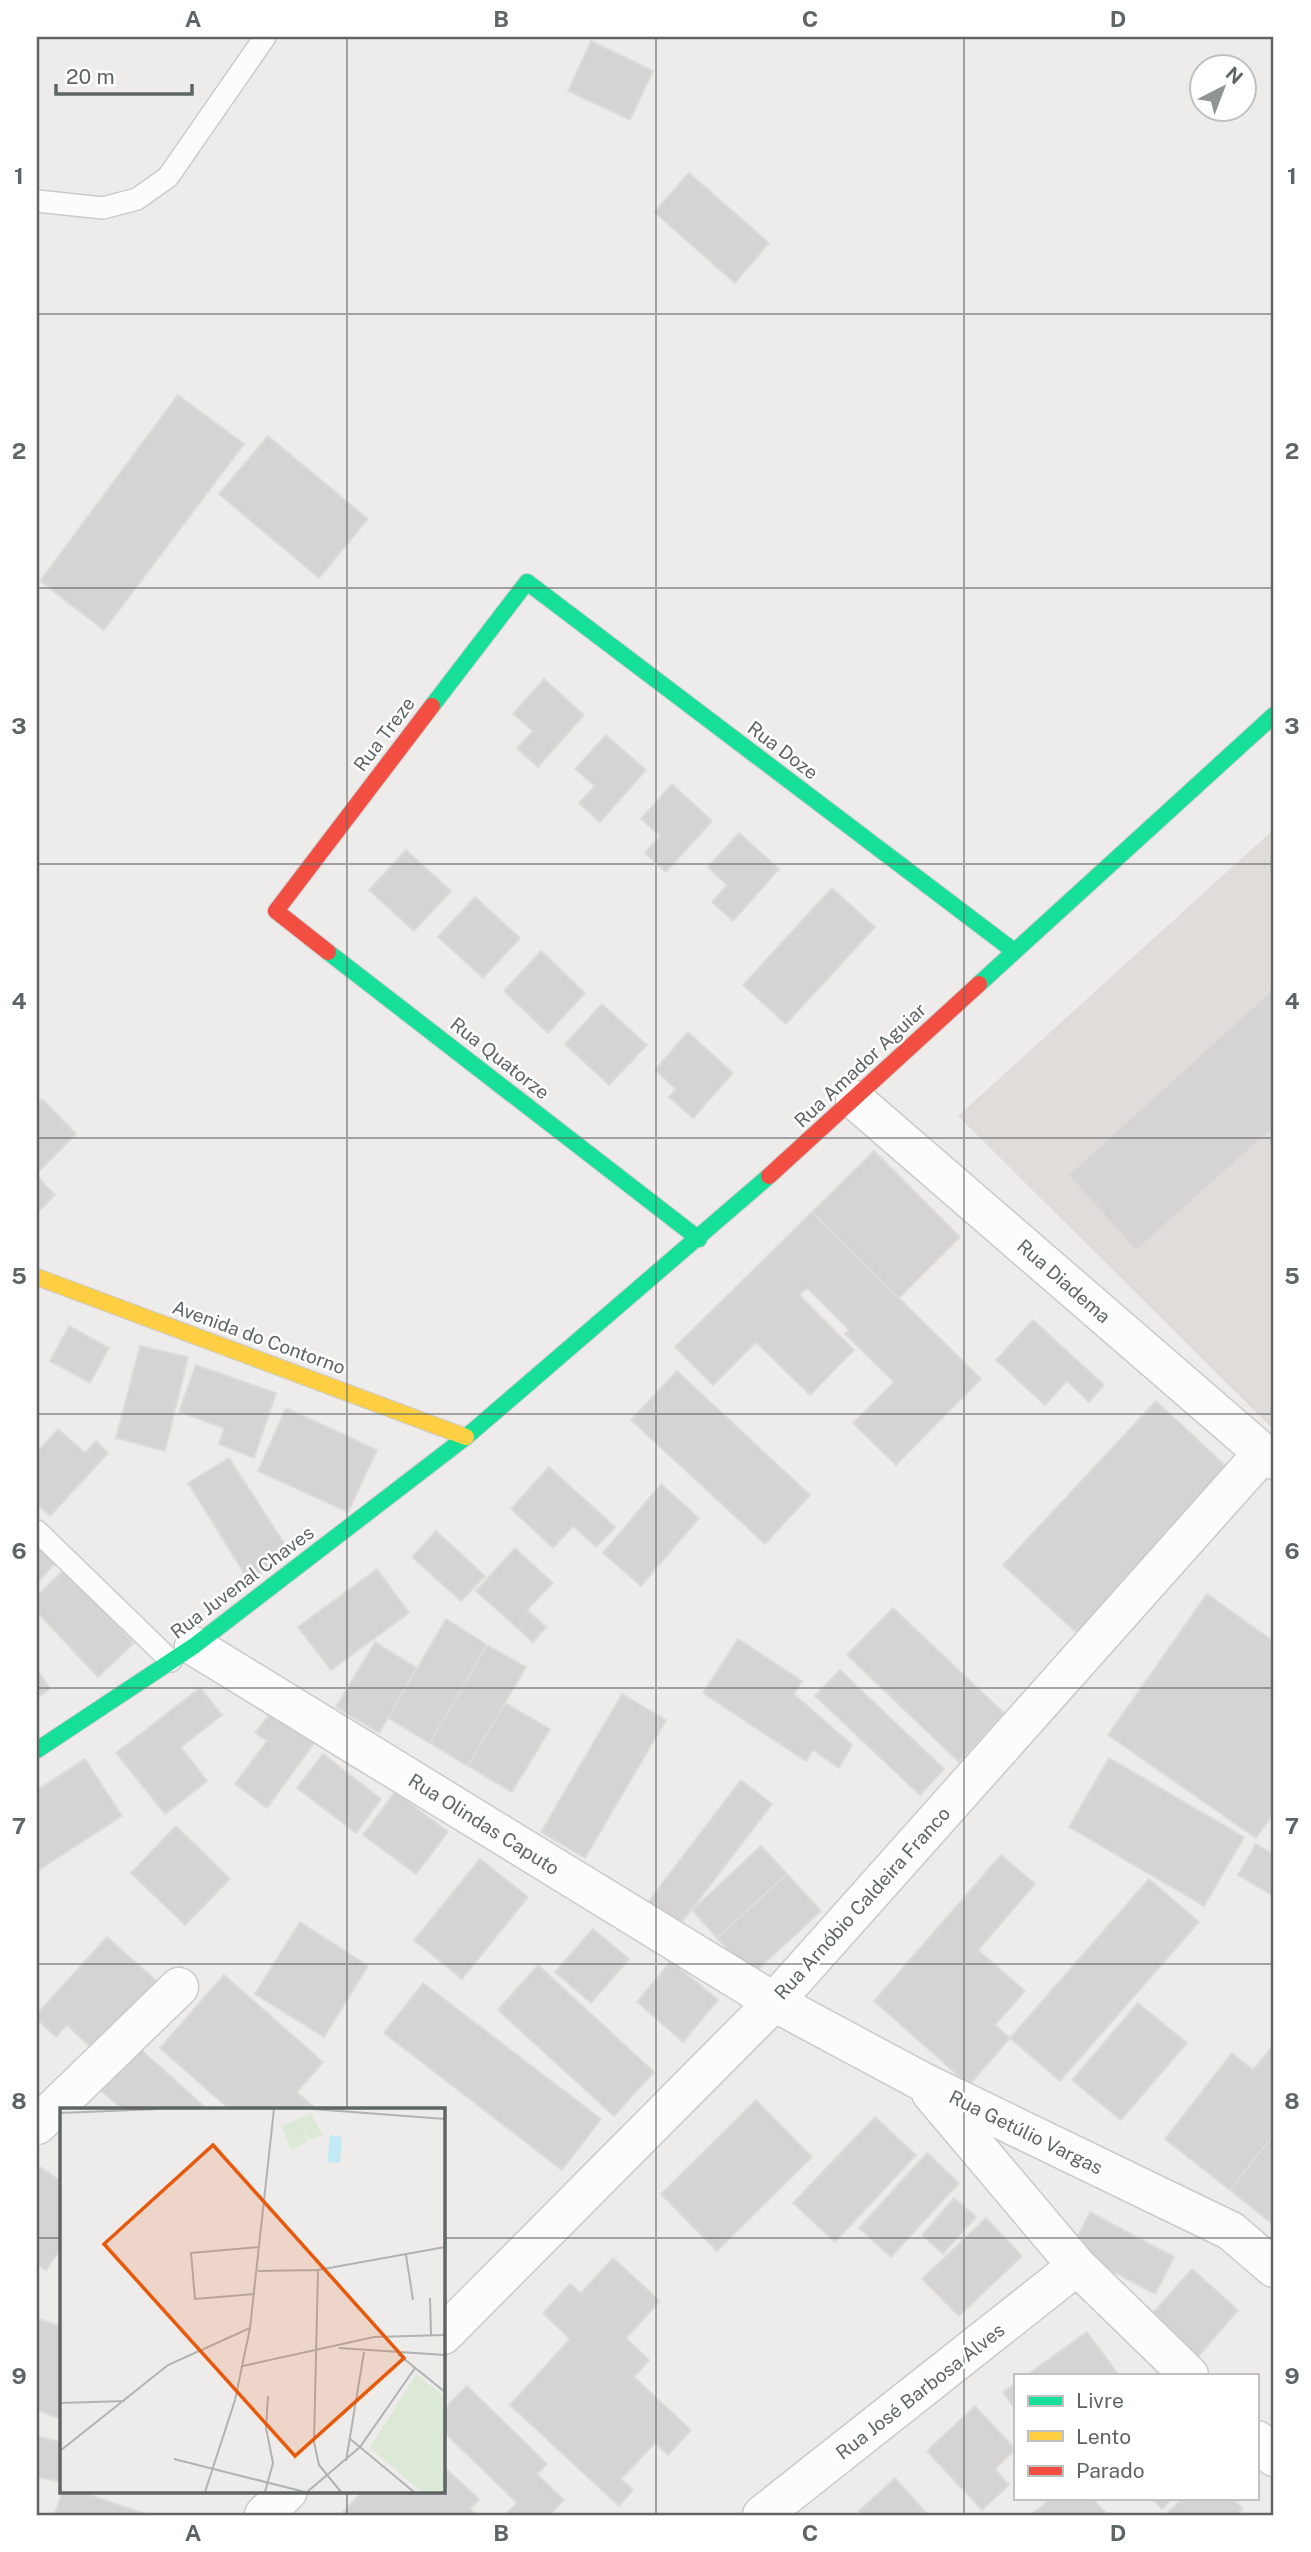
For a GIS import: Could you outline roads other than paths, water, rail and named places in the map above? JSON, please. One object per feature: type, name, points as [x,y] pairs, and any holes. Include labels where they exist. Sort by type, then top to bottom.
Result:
[{"type":"street","name":"Rua Treze","points":[[276,911],[527,582]]},
{"type":"street","name":"Rua Doze","points":[[527,582],[1014,951]]},
{"type":"street","name":"Rua Amador Aguiar","points":[[466,1437],[699,1239],[855,1100],[1014,951],[1274,715]]},
{"type":"street","name":"Rua Quatorze","points":[[276,911],[699,1239]]},
{"type":"street","name":"Rua Diadema","points":[[855,1100],[1269,1457]]},
{"type":"street","name":"Avenida do Contorno","points":[[37,1277],[466,1437]]},
{"type":"street","name":"Rua Juvenal Chaves","points":[[37,1750],[183,1654],[466,1437]]},
{"type":"street","name":"Rua Arnóbio Caldeira Franco","points":[[444,2334],[774,2002],[1269,1457]]},
{"type":"street","name":"Rua Olindas Caputo","points":[[183,1654],[774,2002]]},
{"type":"street","points":[[37,2125],[179,1987]]},
{"type":"street","name":"Rua Getúlio Vargas","points":[[774,2002],[923,2082],[1231,2231],[1274,2268]]},
{"type":"street","points":[[923,2082],[1077,2266],[1188,2374]]},
{"type":"street","name":"Rua José Barbosa Alves","points":[[762,2515],[1077,2266]]},
{"type":"street","points":[[1258,2441],[1274,2457]]},
{"type":"street","points":[[264,2515],[287,2492]]},
{"type":"lane","points":[[37,201],[103,208],[137,200],[167,177],[265,37]]},
{"type":"lane","points":[[37,1531],[183,1654]]}]
